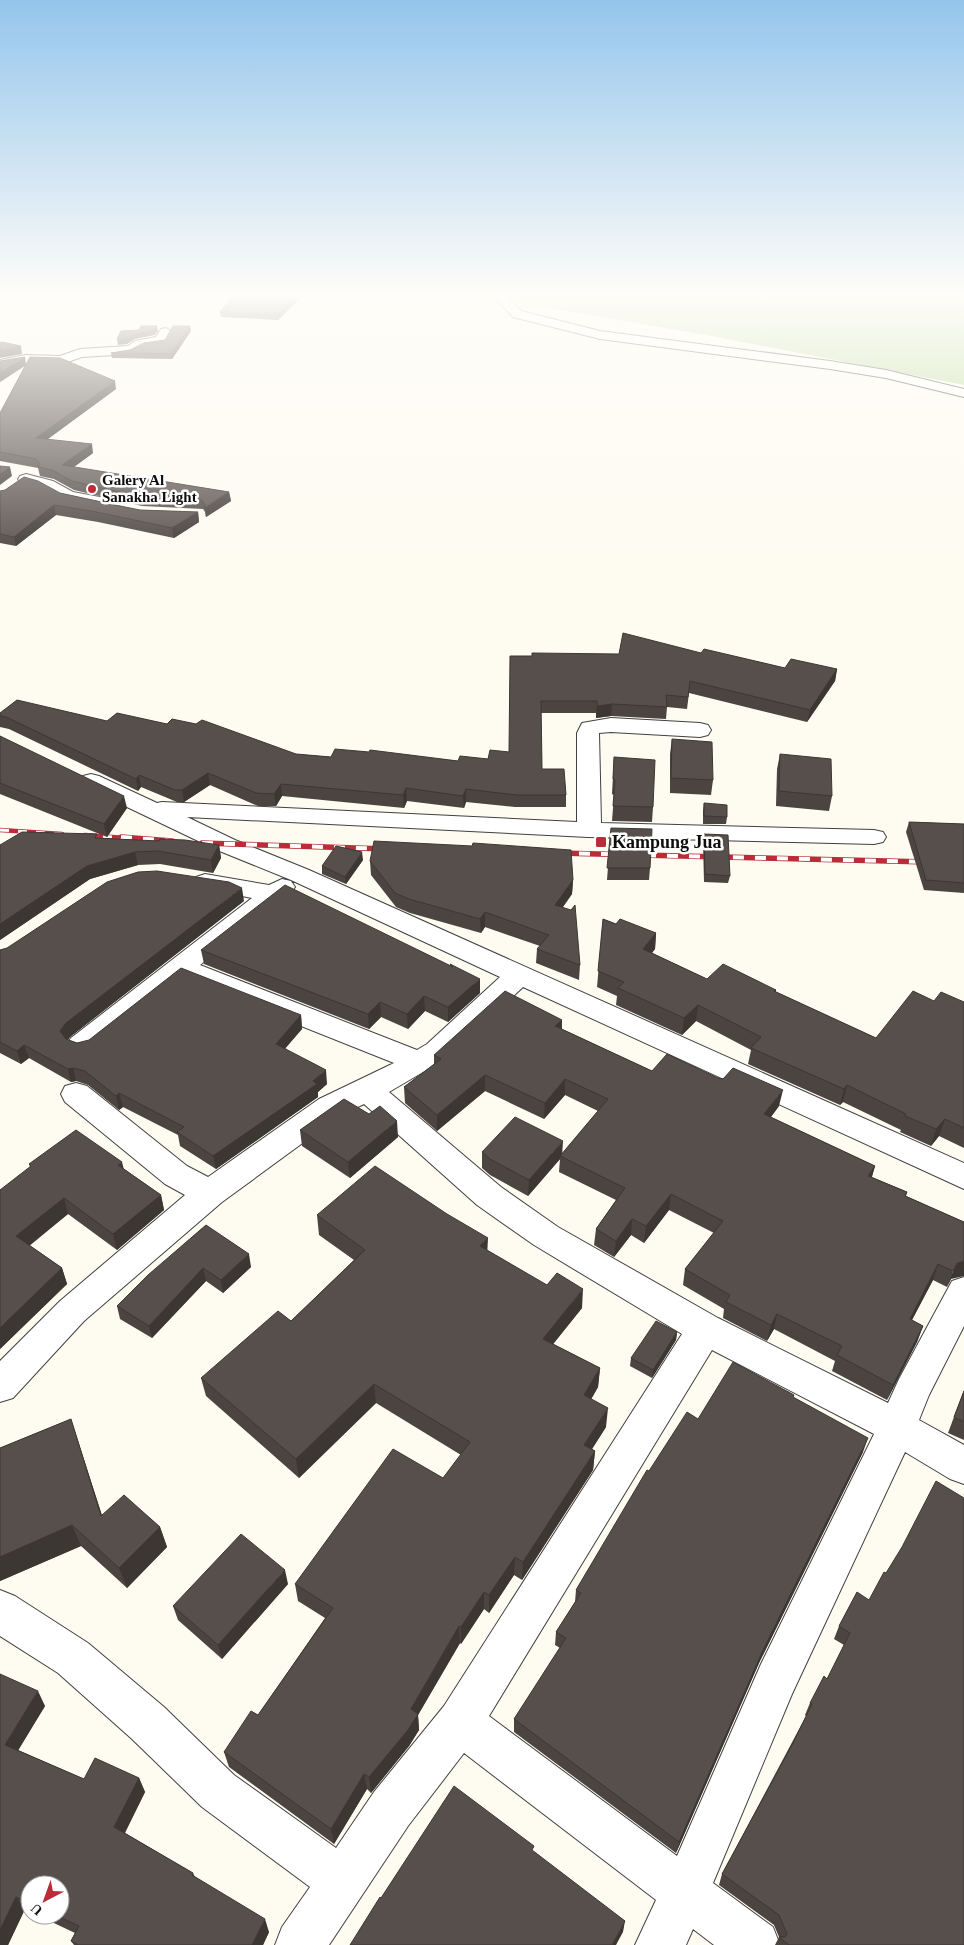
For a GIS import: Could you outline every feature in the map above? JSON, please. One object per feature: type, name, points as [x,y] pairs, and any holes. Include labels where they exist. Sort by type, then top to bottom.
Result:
[{"type":"street","points":[[938,387],[964,393]]},
{"type":"street","points":[[19,478],[47,484],[68,496],[114,507]]},
{"type":"street","points":[[588,830],[590,808],[588,733],[590,728],[611,725],[700,730]]},
{"type":"street","points":[[70,770],[226,845],[300,876],[964,1177]]},
{"type":"street","points":[[148,808],[588,830],[874,837]]},
{"type":"street","points":[[81,1045],[272,893],[300,876]]},
{"type":"street","points":[[179,877],[272,893]]},
{"type":"street","points":[[180,967],[420,1062]]},
{"type":"street","points":[[4,1377],[72,1310],[210,1193],[330,1107],[367,1090],[437,1051],[518,975]]},
{"type":"street","points":[[367,1090],[489,1196],[546,1236],[705,1329],[897,1427],[964,1466]]},
{"type":"street","points":[[76,1094],[176,1175],[210,1193]]},
{"type":"street","points":[[660,1945],[686,1891],[776,1679],[897,1427],[912,1391],[964,1291]]},
{"type":"street","points":[[300,1945],[391,1809],[460,1722],[705,1329]]},
{"type":"street","points":[[0,1611],[73,1658],[148,1723],[218,1791],[342,1881]]},
{"type":"street","points":[[460,1722],[755,1945]]},
{"type":"building","points":[[14,387],[107,387],[36,438],[92,444],[62,465],[229,492],[205,508],[202,500],[141,497],[72,481],[52,470],[38,467],[40,464],[36,459],[0,452],[0,413]]},
{"type":"building","points":[[0,466],[10,467],[0,474]]},
{"type":"building","points":[[24,477],[38,481],[60,493],[120,506],[140,510],[198,512],[172,528],[54,505],[14,537],[0,534],[0,491],[5,490]]},
{"type":"building","points":[[623,633],[701,653],[704,649],[785,668],[791,659],[837,669],[810,710],[690,681],[688,697],[666,695],[667,707],[612,704],[597,706],[597,701],[541,701],[542,769],[564,769],[566,795],[516,795],[466,789],[463,796],[406,788],[403,795],[281,784],[274,794],[256,793],[208,773],[182,790],[175,790],[139,775],[136,779],[6,717],[0,716],[0,713],[17,700],[107,721],[117,713],[167,724],[172,719],[196,724],[202,720],[296,754],[331,757],[335,749],[369,752],[370,750],[458,761],[460,756],[488,759],[490,750],[509,752],[510,656],[532,656],[532,653],[619,654]]},
{"type":"building","points":[[0,736],[124,796],[104,824],[0,783]]},
{"type":"building","points":[[672,739],[712,742],[713,780],[671,778]]},
{"type":"building","points":[[780,754],[831,759],[832,796],[779,791]]},
{"type":"building","points":[[614,757],[655,760],[653,807],[613,806]]},
{"type":"building","points":[[704,803],[727,805],[727,817],[704,816]]},
{"type":"building","points":[[909,822],[964,824],[964,883],[926,880]]},
{"type":"building","points":[[611,828],[652,829],[650,868],[607,868]]},
{"type":"building","points":[[22,832],[97,834],[95,838],[159,841],[160,839],[185,840],[219,845],[211,860],[158,851],[135,852],[87,866],[0,924],[0,845]]},
{"type":"building","points":[[704,834],[728,835],[730,876],[705,874]]},
{"type":"building","points":[[374,841],[472,846],[473,843],[571,850],[573,880],[555,905],[571,910],[575,905],[580,965],[537,949],[549,935],[485,912],[480,919],[409,899],[395,893],[370,861]]},
{"type":"building","points":[[336,846],[362,852],[345,877],[322,866]]},
{"type":"building","points":[[157,871],[229,882],[242,888],[66,1023],[60,1031],[66,1039],[77,1043],[89,1040],[181,968],[301,1015],[276,1044],[326,1070],[313,1081],[317,1084],[213,1156],[177,1132],[184,1127],[119,1093],[116,1096],[85,1071],[73,1068],[68,1069],[24,1045],[17,1051],[0,1042],[0,950],[7,948],[107,882],[138,872]]},
{"type":"building","points":[[285,885],[480,979],[448,1007],[424,996],[407,1014],[380,1002],[368,1014],[201,950]]},
{"type":"building","points":[[603,919],[616,924],[620,919],[656,933],[643,949],[707,979],[723,964],[776,990],[774,991],[876,1038],[913,991],[934,1001],[941,992],[964,1002],[964,1128],[945,1119],[936,1129],[905,1116],[906,1114],[847,1085],[844,1089],[751,1048],[761,1037],[698,1005],[684,1018],[618,988],[624,982],[598,971]]},
{"type":"building","points":[[505,991],[562,1020],[555,1026],[652,1071],[667,1054],[718,1078],[723,1079],[733,1068],[783,1090],[764,1114],[875,1166],[868,1176],[907,1192],[905,1196],[964,1222],[964,1261],[957,1263],[953,1271],[938,1264],[910,1319],[923,1326],[893,1385],[837,1355],[842,1346],[777,1314],[771,1325],[726,1302],[730,1295],[685,1269],[723,1221],[671,1194],[646,1226],[632,1219],[616,1241],[596,1229],[625,1188],[560,1156],[608,1099],[565,1079],[545,1103],[485,1075],[437,1115],[404,1087],[441,1059],[434,1055]]},
{"type":"building","points":[[344,1099],[369,1114],[380,1106],[397,1121],[348,1162],[300,1130]]},
{"type":"building","points":[[515,1117],[563,1141],[529,1180],[490,1159],[482,1152]]},
{"type":"building","points":[[76,1130],[122,1162],[118,1165],[161,1195],[113,1234],[64,1198],[16,1236],[62,1268],[0,1328],[0,1190],[31,1166],[29,1164]]},
{"type":"building","points":[[375,1166],[447,1214],[488,1238],[480,1246],[547,1285],[557,1273],[583,1289],[543,1339],[600,1368],[584,1395],[608,1408],[584,1445],[595,1451],[523,1562],[515,1557],[489,1595],[484,1592],[461,1627],[459,1626],[411,1709],[418,1714],[408,1730],[369,1777],[364,1774],[331,1829],[224,1752],[251,1711],[258,1715],[333,1608],[295,1584],[393,1449],[443,1478],[470,1442],[374,1384],[296,1459],[201,1378],[278,1311],[291,1321],[365,1250],[317,1215]]},
{"type":"building","points":[[206,1225],[249,1254],[221,1280],[203,1268],[149,1326],[117,1306],[148,1275]]},
{"type":"building","points":[[656,1321],[677,1332],[653,1370],[631,1358]]},
{"type":"building","points":[[733,1362],[868,1438],[763,1650],[679,1842],[514,1719],[566,1638],[556,1632],[581,1593],[576,1590],[647,1470],[649,1471],[687,1412],[698,1419]]},
{"type":"building","points":[[964,1391],[964,1422],[954,1417]]},
{"type":"building","points":[[71,1419],[101,1516],[124,1495],[160,1527],[119,1568],[72,1525],[0,1557],[0,1448]]},
{"type":"building","points":[[936,1481],[964,1498],[964,1945],[789,1945],[779,1937],[785,1937],[787,1934],[779,1915],[722,1874],[793,1743],[824,1676],[827,1679],[850,1633],[839,1626],[857,1592],[869,1600],[884,1572],[886,1573],[902,1547]]},
{"type":"building","points":[[241,1534],[285,1570],[218,1645],[173,1606]]},
{"type":"building","points":[[0,1674],[38,1691],[5,1745],[84,1779],[95,1758],[139,1778],[114,1827],[193,1873],[192,1875],[265,1919],[252,1945],[78,1945],[71,1941],[79,1926],[70,1922],[70,1875],[20,1875],[20,1899],[16,1897],[0,1930]]},
{"type":"building","points":[[454,1786],[534,1846],[532,1850],[625,1921],[612,1945],[350,1945]]},
{"type":"railway","points":[[0,830],[62,834]]},
{"type":"railway","points":[[85,835],[139,839]]},
{"type":"railway","points":[[121,837],[172,841]]},
{"type":"railway","points":[[202,843],[387,849]]},
{"type":"railway","points":[[557,853],[929,862]]},
{"type":"place","name":"Galery Al Sanakha Light","points":[[92,489]]},
{"type":"place","name":"Kampung Jua","points":[[601,842]]}]
